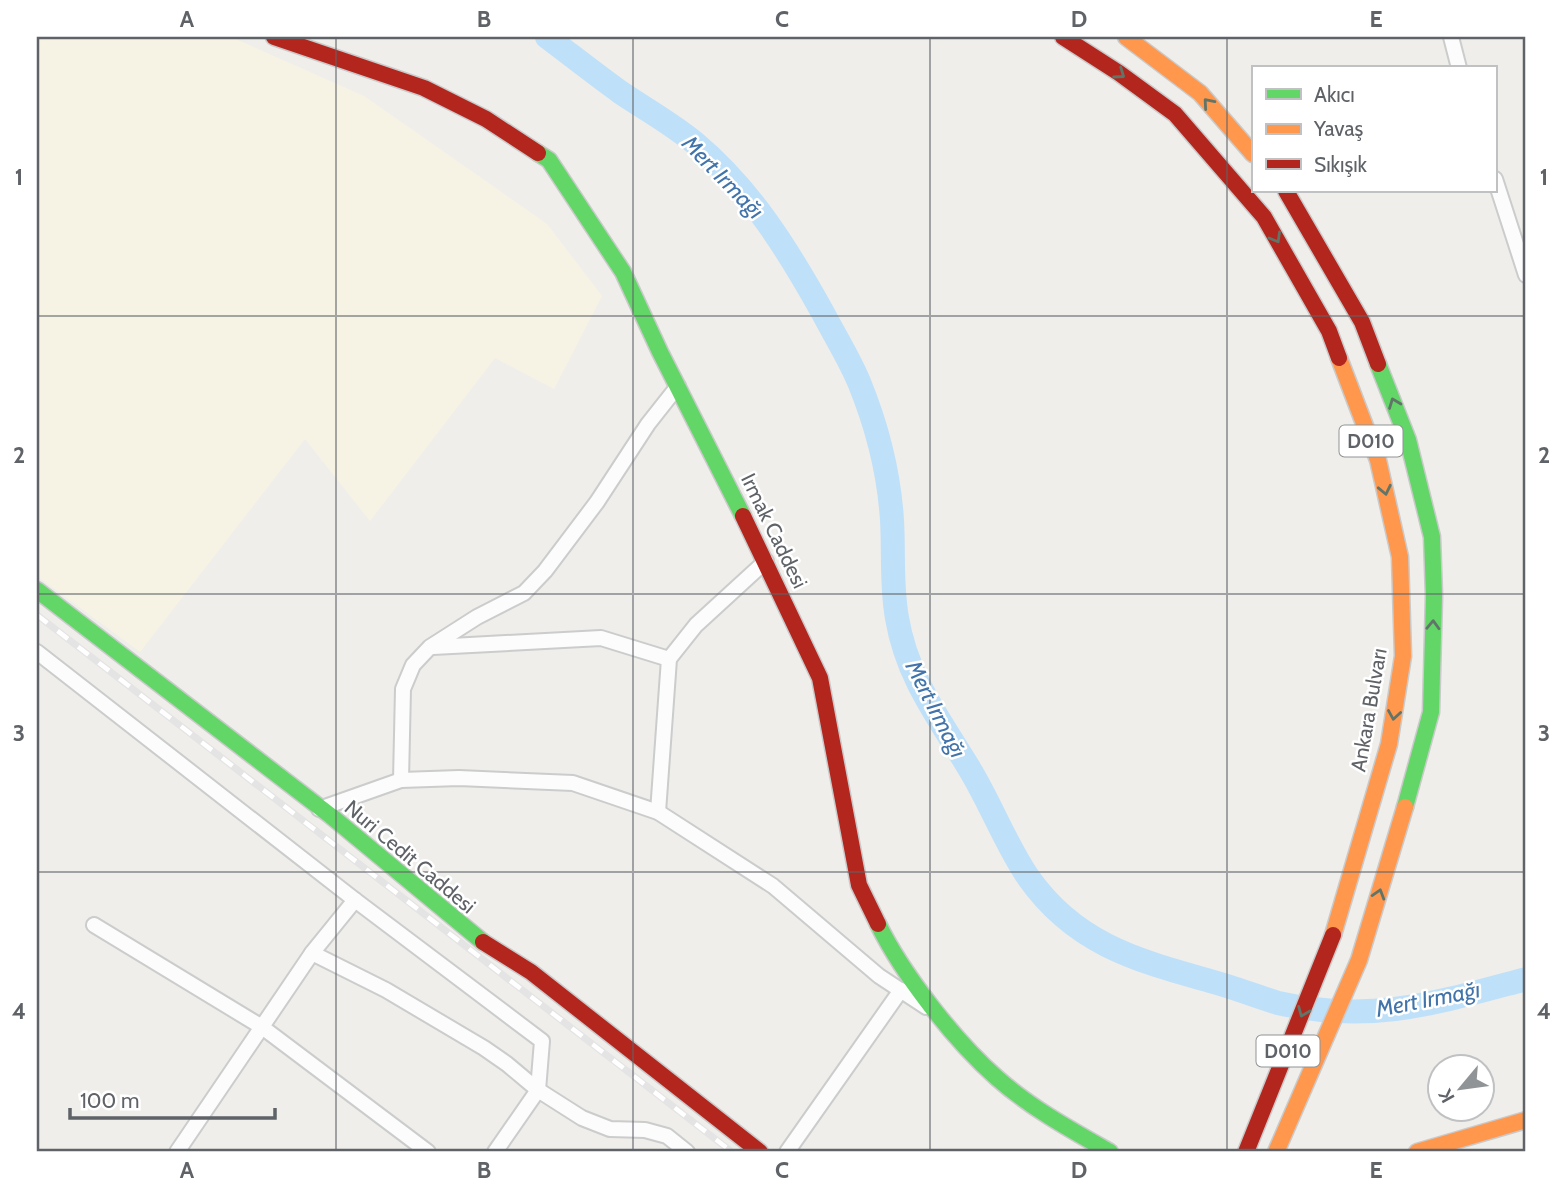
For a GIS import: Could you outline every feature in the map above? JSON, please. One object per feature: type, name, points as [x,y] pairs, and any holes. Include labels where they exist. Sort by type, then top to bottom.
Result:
[{"type":"main road","name":"Irmak Caddesi","points":[[274,37],[424,88],[486,120],[549,160],[623,272],[660,352],[766,561],[820,678],[859,885],[881,930],[916,985],[961,1041],[997,1078],[1052,1118],[1110,1152]]},
{"type":"main road","name":"Ankara Bulvarı","points":[[1063,37],[1175,114],[1264,217],[1329,331],[1378,460],[1399,557],[1404,656],[1389,744],[1329,949],[1246,1152]]},
{"type":"main road","points":[[1126,37],[1200,93],[1252,153]]},
{"type":"main road","name":"D010","points":[[1276,1152],[1359,960],[1431,712],[1434,596],[1432,537],[1408,440],[1362,321],[1287,192]]},
{"type":"main road","name":"Nuri Cedit Caddesi","points":[[37,590],[373,850],[476,940],[531,972],[760,1152]]},
{"type":"main road","points":[[1417,1152],[1526,1120]]},
{"type":"street","points":[[1451,37],[1458,66]]},
{"type":"street","points":[[1496,182],[1526,275]]},
{"type":"street","points":[[401,780],[403,690],[413,665],[430,647],[477,617],[524,593],[538,579],[597,502],[648,424],[678,386]]},
{"type":"street","points":[[658,812],[669,659],[696,625],[766,561]]},
{"type":"street","points":[[430,647],[601,638],[669,659]]},
{"type":"street","points":[[37,652],[355,900],[542,1041],[538,1090],[495,1152]]},
{"type":"street","points":[[319,809],[401,780],[459,778],[573,783],[658,812],[773,886],[878,976],[940,1015]]},
{"type":"street","points":[[177,1152],[313,953],[355,900]]},
{"type":"street","points":[[94,925],[262,1027],[428,1152]]},
{"type":"street","points":[[313,953],[386,990],[484,1048],[538,1090],[582,1118],[610,1129],[645,1130],[667,1136],[687,1152]]},
{"type":"street","points":[[787,1152],[901,990]]},
{"type":"shaded area","points":[[37,37],[231,37],[364,96],[547,224],[602,296],[554,389],[495,358],[370,521],[305,439],[140,652],[37,576]]},
{"type":"waterway","name":"Mert Irmağı","points":[[547,37],[620,92],[686,136],[715,161],[767,222],[810,290],[855,373],[877,433],[885,467],[892,520],[895,606],[908,660],[916,679],[977,782],[1020,864],[1046,900],[1087,934],[1132,957],[1278,1003],[1312,1009],[1374,1011],[1404,1008],[1526,979]]},
{"type":"railway","points":[[37,615],[732,1152]]},
{"type":"traffic: fast","points":[[538,153],[549,160],[623,272],[660,352],[743,516]]},
{"type":"traffic: fast","points":[[1378,364],[1408,440],[1432,537],[1434,596],[1431,712],[1405,807]]},
{"type":"traffic: fast","points":[[37,590],[331,816],[483,942]]},
{"type":"traffic: fast","points":[[878,924],[916,985],[947,1026],[981,1063],[1037,1109],[1110,1152]]},
{"type":"traffic: slow","points":[[1126,37],[1200,93],[1252,153]]},
{"type":"traffic: slow","points":[[1333,935],[1389,744],[1403,656],[1400,557],[1378,460],[1339,358]]},
{"type":"traffic: slow","points":[[1276,1152],[1359,960],[1405,807]]},
{"type":"traffic: slow","points":[[1417,1152],[1526,1120]]},
{"type":"traffic: jam","points":[[274,37],[424,88],[486,119],[538,153]]},
{"type":"traffic: jam","points":[[1063,37],[1175,114],[1264,217],[1329,331],[1339,358]]},
{"type":"traffic: jam","points":[[1287,192],[1362,322],[1378,364]]},
{"type":"traffic: jam","points":[[743,516],[820,678],[859,885],[878,924]]},
{"type":"traffic: jam","points":[[1246,1152],[1333,935]]},
{"type":"traffic: jam","points":[[483,942],[531,972],[760,1152]]}]
